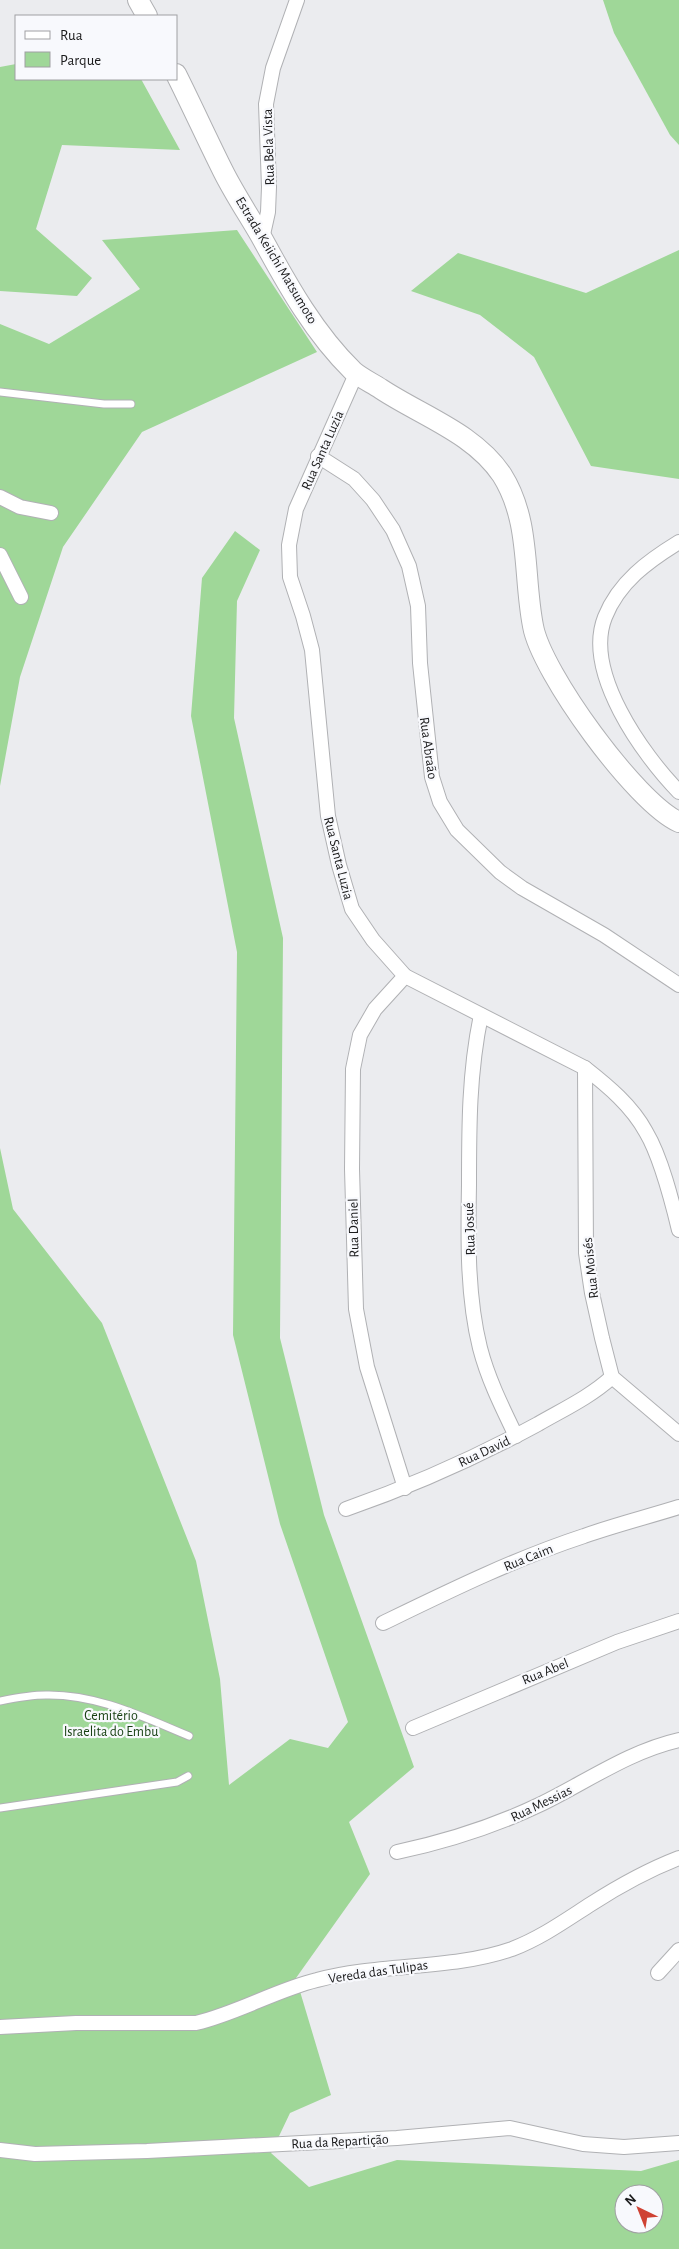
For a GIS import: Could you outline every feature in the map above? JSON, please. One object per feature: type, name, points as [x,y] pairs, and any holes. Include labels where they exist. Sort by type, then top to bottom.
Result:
[{"type":"main road","points":[[138,0],[146,15]]},
{"type":"main road","name":"Estrada Keiichi Matsumoto","points":[[178,78],[224,173],[262,239],[306,312],[337,354],[356,374],[402,403],[464,436],[487,457],[502,475],[515,501],[526,547],[533,628],[545,660],[576,710],[636,788],[679,822]]},
{"type":"street","name":"Rua Bela Vista","points":[[262,239],[268,212],[269,187],[266,104],[273,68],[297,0]]},
{"type":"street","name":"Rua Santa Luzia","points":[[356,374],[296,509],[289,545],[290,577],[312,650],[328,816],[339,865],[352,909],[373,940],[405,976],[585,1068],[609,1087],[646,1132],[666,1181],[678,1225]]},
{"type":"street","name":"Rua Abraão","points":[[318,456],[354,479],[373,500],[393,530],[409,566],[418,606],[420,663],[432,778],[440,802],[457,830],[500,872],[522,888],[604,935],[679,985]]},
{"type":"street","points":[[0,497],[20,507],[51,512]]},
{"type":"street","points":[[679,542],[652,558],[631,577],[605,618],[600,640],[603,666],[624,719],[643,749],[679,792]]},
{"type":"street","points":[[0,555],[21,596]]},
{"type":"street","name":"Rua Daniel","points":[[405,976],[375,1009],[360,1035],[353,1069],[352,1150],[352,1246],[356,1309],[367,1367],[405,1488]]},
{"type":"street","name":"Rua Josué","points":[[481,1015],[474,1048],[469,1104],[468,1230],[473,1303],[480,1348],[494,1390],[516,1436]]},
{"type":"street","name":"Rua Moisés","points":[[585,1068],[586,1253],[592,1293],[612,1377]]},
{"type":"street","points":[[612,1377],[679,1434]]},
{"type":"street","name":"Rua David","points":[[346,1509],[405,1488],[516,1436],[597,1391],[612,1377]]},
{"type":"street","name":"Rua Caim","points":[[383,1623],[471,1580],[528,1557],[583,1536],[679,1507]]},
{"type":"street","name":"Rua Abel","points":[[413,1728],[609,1645],[679,1620]]},
{"type":"street","name":"Rua Messias","points":[[397,1852],[445,1842],[488,1827],[541,1804],[620,1763],[668,1742],[679,1740]]},
{"type":"street","name":"Vereda das Tulipas","points":[[0,2027],[76,2023],[196,2023],[215,2019],[317,1980],[360,1971],[432,1964],[512,1949],[543,1935],[639,1876],[679,1858]]},
{"type":"street","points":[[658,1973],[679,1950]]},
{"type":"street","name":"Rua da Repartição","points":[[0,2150],[35,2154],[147,2152],[241,2145],[311,2143],[510,2128],[583,2144],[624,2147],[679,2144]]},
{"type":"lane","points":[[0,392],[104,404],[131,404]]},
{"type":"lane","points":[[0,1701],[46,1695],[78,1698],[120,1707],[189,1736]]},
{"type":"lane","points":[[0,1808],[177,1782],[188,1776]]},
{"type":"green space","points":[[603,0],[679,0],[679,145],[670,135],[614,33]]},
{"type":"green space","points":[[15,64],[15,80],[142,80],[180,150],[62,145],[36,229],[92,278],[77,296],[0,291],[0,67]]},
{"type":"green space","points":[[237,230],[317,352],[142,432],[63,547],[20,677],[0,786],[0,324],[49,344],[140,289],[102,240]]},
{"type":"green space","points":[[679,250],[679,479],[591,466],[534,357],[480,315],[411,291],[458,253],[586,293]]},
{"type":"green space","name":"Cemitério Israelita do Embu","points":[[235,531],[260,550],[237,601],[234,718],[283,938],[280,1338],[324,1515],[414,1767],[349,1822],[370,1874],[296,1978],[331,2095],[290,2113],[271,2153],[309,2187],[397,2160],[641,2171],[679,2160],[679,2249],[0,2249],[0,1148],[13,1209],[102,1323],[196,1561],[220,1679],[229,1785],[290,1739],[328,1748],[348,1722],[280,1524],[233,1335],[237,952],[191,716],[202,578]]}]
